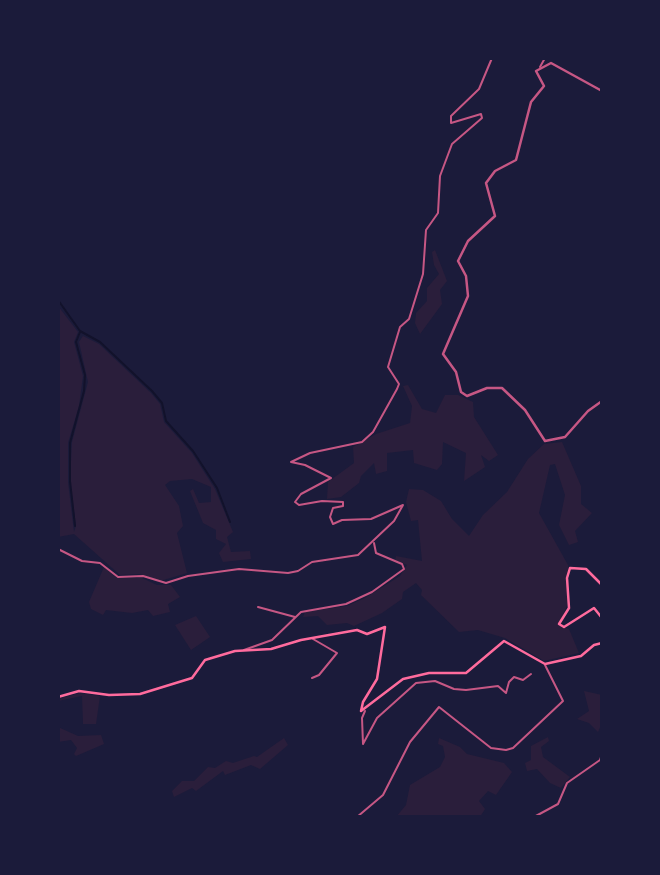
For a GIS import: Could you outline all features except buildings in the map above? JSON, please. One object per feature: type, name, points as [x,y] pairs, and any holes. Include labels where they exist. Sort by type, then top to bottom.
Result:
[{"type":"main road","points":[[602,585],[591,572],[581,566],[570,568],[567,578],[569,608],[559,624],[571,624],[594,608],[602,618]]},
{"type":"main road","points":[[58,697],[79,691],[109,695],[140,694],[192,678],[205,660],[243,650],[271,649],[313,638],[357,631],[367,634],[385,627],[377,679],[361,706],[362,711],[365,711],[385,690],[404,679],[429,673],[466,673],[504,641],[545,664],[581,656],[594,645],[602,643]]},
{"type":"street","points":[[58,549],[82,561],[100,563],[118,576],[143,576],[158,583],[239,569],[295,572],[312,562],[358,555],[400,514],[403,505],[371,519],[342,520],[333,524],[330,517],[333,508],[344,506],[343,502],[322,501],[299,505],[295,502],[311,486],[330,476],[291,462],[310,453],[362,442],[373,432],[397,389],[399,384],[388,368],[400,327],[409,319],[424,274],[426,230],[438,213],[440,176],[452,144],[482,118],[481,114],[451,123],[451,116],[479,89],[492,58]]},
{"type":"street","points":[[545,58],[536,71],[544,86],[531,102],[516,160],[495,171],[486,183],[495,216],[461,251],[458,261],[466,276],[468,296],[443,358],[456,372],[461,392],[467,396],[495,386],[502,388],[525,410],[545,441],[565,437],[588,411],[602,401]]},
{"type":"street","points":[[540,67],[551,63],[559,66],[602,91]]},
{"type":"street","points":[[243,650],[272,640],[306,610],[346,604],[363,597],[404,569],[402,564],[376,553],[374,542]]},
{"type":"street","points":[[258,607],[296,618]]},
{"type":"street","points":[[312,678],[319,675],[337,653],[313,638]]},
{"type":"street","points":[[357,817],[383,795],[410,742],[439,707],[491,748],[513,748],[563,701],[545,664]]},
{"type":"street","points":[[365,711],[362,718],[363,744],[377,718],[416,684],[435,681],[454,689],[467,690],[498,687],[506,693],[509,682],[514,677],[523,680],[531,674]]},
{"type":"street","points":[[534,817],[558,804],[567,783],[600,760],[602,754]]},
{"type":"shaded area","points":[[435,250],[447,281],[440,290],[442,304],[420,334],[415,323],[416,313],[427,301],[427,288],[439,274],[434,265],[432,252]]},
{"type":"shaded area","points":[[58,306],[78,332],[74,342],[83,376],[79,406],[68,443],[68,482],[74,532],[76,526],[70,481],[72,442],[88,382],[79,342],[83,336],[99,344],[160,404],[164,422],[192,453],[215,489],[233,532],[227,537],[231,552],[250,551],[251,559],[223,562],[219,553],[226,544],[216,539],[216,530],[203,523],[190,491],[193,489],[199,503],[211,502],[211,487],[192,479],[170,481],[165,485],[179,506],[183,526],[177,533],[187,573],[160,581],[139,574],[120,575],[74,534],[58,537]]},
{"type":"shaded area","points":[[408,385],[422,409],[436,413],[445,395],[458,395],[473,402],[474,417],[498,455],[489,461],[481,455],[485,467],[464,481],[466,453],[443,442],[442,464],[437,470],[414,463],[413,450],[387,453],[387,471],[376,474],[374,463],[361,476],[359,483],[341,497],[327,499],[328,482],[354,463],[353,447],[376,434],[410,423],[412,406],[403,386]]},
{"type":"shaded area","points":[[562,442],[581,486],[581,504],[592,513],[575,531],[578,542],[569,545],[559,525],[565,495],[555,464],[550,465],[539,513],[568,565],[568,603],[559,625],[569,629],[579,653],[544,661],[505,638],[478,630],[459,632],[421,595],[422,590],[416,583],[403,592],[402,599],[382,613],[354,626],[347,623],[327,625],[318,616],[303,617],[305,612],[347,606],[400,576],[407,565],[395,560],[396,556],[422,561],[418,520],[411,521],[406,502],[409,489],[423,490],[441,501],[452,519],[469,536],[483,515],[507,492],[528,459],[544,444]]},
{"type":"shaded area","points":[[104,567],[117,578],[142,578],[157,585],[171,585],[180,597],[168,604],[170,612],[153,616],[148,610],[132,613],[106,610],[103,615],[91,609],[89,602]]},
{"type":"shaded area","points":[[196,616],[210,637],[191,650],[175,625]]},
{"type":"shaded area","points":[[584,691],[602,695],[602,723],[598,732],[589,723],[577,719],[589,711]]},
{"type":"shaded area","points":[[80,693],[100,696],[96,724],[83,724],[82,696],[58,701]]},
{"type":"shaded area","points":[[58,727],[78,736],[101,735],[104,744],[76,756],[74,754],[77,748],[71,740],[58,742]]},
{"type":"shaded area","points":[[548,737],[549,741],[541,747],[543,757],[570,777],[561,788],[550,783],[537,769],[527,771],[525,763],[531,760],[531,746]]},
{"type":"shaded area","points":[[284,738],[288,745],[260,769],[251,765],[225,775],[223,771],[196,791],[192,788],[174,797],[172,791],[182,781],[194,781],[208,767],[215,768],[226,761],[233,763],[257,757]]},
{"type":"shaded area","points":[[439,738],[460,747],[467,754],[504,763],[512,772],[496,795],[488,791],[479,801],[485,809],[480,817],[396,817],[406,805],[410,785],[440,767],[445,757],[443,746],[438,744]]},
{"type":"waterway","points":[[58,300],[80,331],[100,342],[162,403],[166,421],[193,451],[217,488],[230,522]]},
{"type":"waterway","points":[[75,526],[70,481],[70,443],[84,391],[85,375],[76,342],[80,332]]}]
